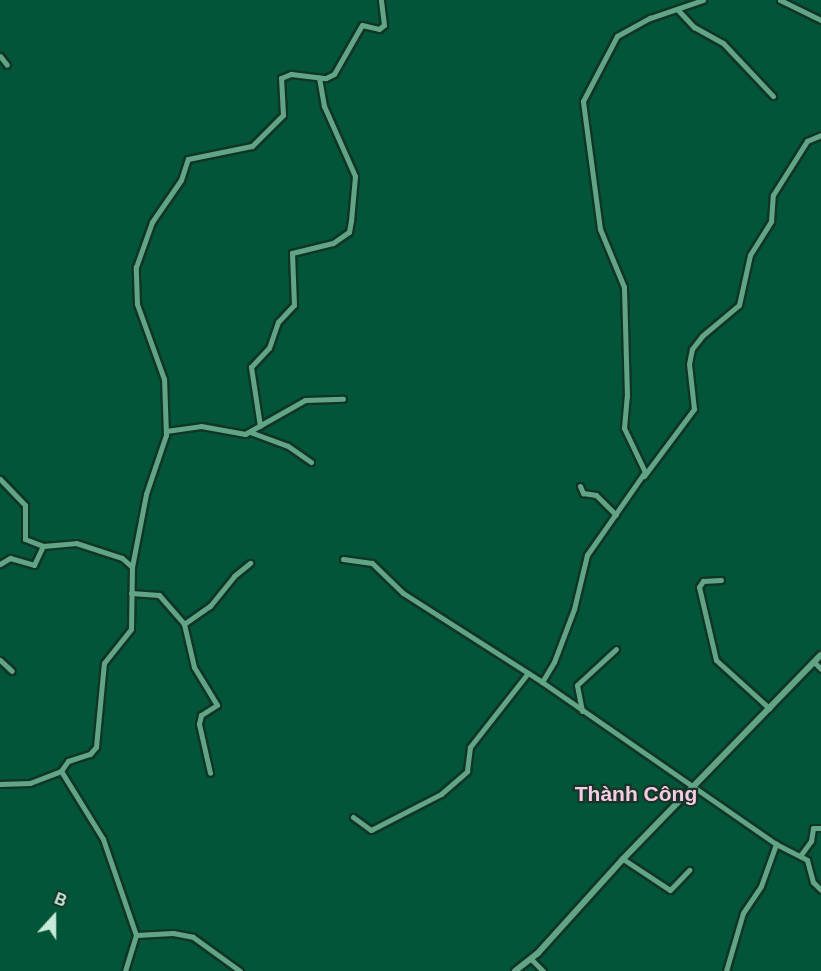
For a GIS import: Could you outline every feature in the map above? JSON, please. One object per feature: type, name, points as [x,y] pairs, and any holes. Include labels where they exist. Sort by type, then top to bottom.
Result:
[{"type":"street","points":[[0,784],[30,783],[61,771],[68,760],[90,754],[96,747],[105,658],[128,635],[132,567],[144,502],[166,431],[164,379],[135,291],[136,267],[152,222],[181,180],[188,159],[249,148],[283,115],[281,78],[291,74],[320,77],[334,74],[362,25],[379,29],[384,25],[381,0]]},
{"type":"street","points":[[644,476],[644,465],[624,428],[627,396],[624,286],[600,229],[583,101],[617,36],[633,25],[703,0]]},
{"type":"street","points":[[780,0],[821,20]]},
{"type":"street","points":[[677,9],[694,27],[731,51],[773,96]]},
{"type":"street","points":[[0,56],[7,65]]},
{"type":"street","points":[[260,426],[251,367],[269,348],[278,322],[294,305],[292,254],[339,239],[349,232],[351,221],[355,177],[324,106],[320,77]]},
{"type":"street","points":[[542,682],[554,662],[574,609],[584,561],[694,409],[689,364],[692,349],[702,336],[739,305],[750,255],[771,221],[773,195],[807,141],[821,135]]},
{"type":"street","points":[[166,431],[201,426],[240,435],[250,432],[305,400],[343,399]]},
{"type":"street","points":[[250,432],[288,446],[310,462]]},
{"type":"street","points":[[0,479],[25,505],[23,537],[44,546],[76,543],[122,558],[132,567]]},
{"type":"street","points":[[580,486],[583,493],[596,495],[616,515]]},
{"type":"street","points":[[0,564],[10,558],[34,565],[44,546]]},
{"type":"street","points":[[344,559],[367,560],[403,593],[542,682],[582,712],[776,844],[809,862],[813,882],[821,890]]},
{"type":"street","points":[[184,624],[210,606],[250,563]]},
{"type":"street","points":[[721,580],[703,581],[699,586],[716,660],[769,708]]},
{"type":"street","points":[[131,593],[159,595],[184,624],[194,666],[217,705],[201,715],[199,724],[210,773]]},
{"type":"street","points":[[582,712],[577,685],[616,650]]},
{"type":"street","points":[[514,971],[531,959],[623,859],[821,655]]},
{"type":"street","points":[[0,660],[12,671]]},
{"type":"street","points":[[814,662],[821,669]]},
{"type":"street","points":[[353,817],[370,830],[441,794],[467,771],[470,747],[528,673]]},
{"type":"street","points":[[61,771],[103,839],[136,935],[125,971]]},
{"type":"street","points":[[800,856],[811,842],[813,828],[821,828]]},
{"type":"street","points":[[726,971],[743,913],[761,886],[776,844]]},
{"type":"street","points":[[623,859],[670,890],[689,870]]},
{"type":"street","points":[[136,935],[172,933],[193,937],[240,971]]},
{"type":"street","points":[[531,959],[543,971]]},
{"type":"district","name":"Thành Công","points":[[636,794]]}]
